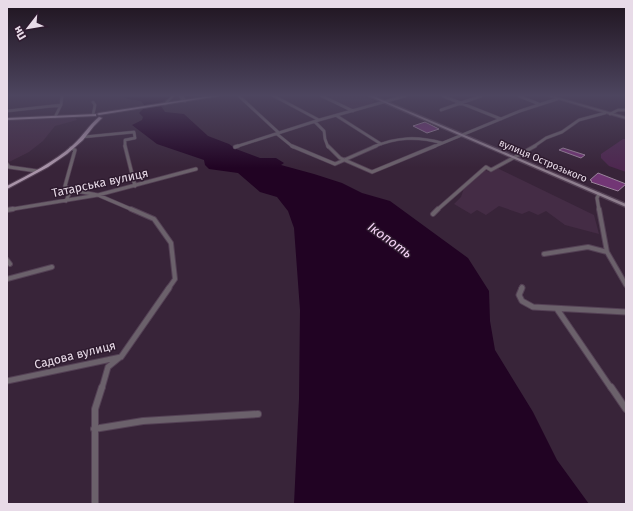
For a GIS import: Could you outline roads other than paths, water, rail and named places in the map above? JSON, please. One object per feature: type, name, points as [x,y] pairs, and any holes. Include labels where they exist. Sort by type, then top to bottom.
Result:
[{"type":"main road","points":[[7,188],[37,171],[71,148],[83,137],[94,120]]},
{"type":"main road","points":[[91,125],[94,120]]},
{"type":"main road","name":"вулиця Острозького","points":[[424,120],[626,206]]},
{"type":"main road","name":"вулиця Острозького","points":[[599,194],[626,202]]},
{"type":"street","points":[[263,120],[293,147],[335,164],[381,144],[405,136],[426,138],[442,143]]},
{"type":"street","points":[[235,147],[319,120]]},
{"type":"street","points":[[343,120],[381,144]]},
{"type":"street","points":[[315,122],[324,130],[323,136],[332,151],[344,160],[372,172],[499,120]]},
{"type":"street","points":[[433,214],[480,171],[486,168],[491,170],[546,138],[562,132],[580,120]]},
{"type":"street","points":[[83,137],[134,132],[136,138],[125,140],[124,143],[135,186]]},
{"type":"street","points":[[71,148],[75,150],[65,186],[71,190],[98,195]]},
{"type":"street","points":[[7,164],[9,167],[37,171]]},
{"type":"street","name":"Татарська вулиця","points":[[7,210],[98,195],[196,169]]},
{"type":"street","points":[[66,201],[71,190]]},
{"type":"street","points":[[599,194],[597,198],[607,252],[626,285]]},
{"type":"street","name":"Садова вулиця","points":[[7,381],[121,357],[174,279],[171,243],[154,219],[98,195]]},
{"type":"street","points":[[544,254],[588,247],[607,252]]},
{"type":"street","points":[[7,279],[52,267]]},
{"type":"street","points":[[522,287],[519,295],[522,302],[527,305],[557,309],[626,312]]},
{"type":"street","points":[[557,309],[626,409]]},
{"type":"street","points":[[95,504],[95,409],[108,367],[121,357]]},
{"type":"street","points":[[94,429],[143,420],[258,414]]},
{"type":"water","name":"Ікопоть","points":[[142,120],[190,120],[208,136],[229,144],[236,149],[260,158],[276,158],[284,163],[281,165],[342,183],[362,193],[390,201],[468,258],[489,291],[490,321],[495,350],[533,412],[557,460],[589,504],[294,504],[299,399],[300,310],[294,228],[288,211],[277,197],[260,192],[238,173],[209,169],[205,165],[204,160],[157,144],[132,125]]}]
